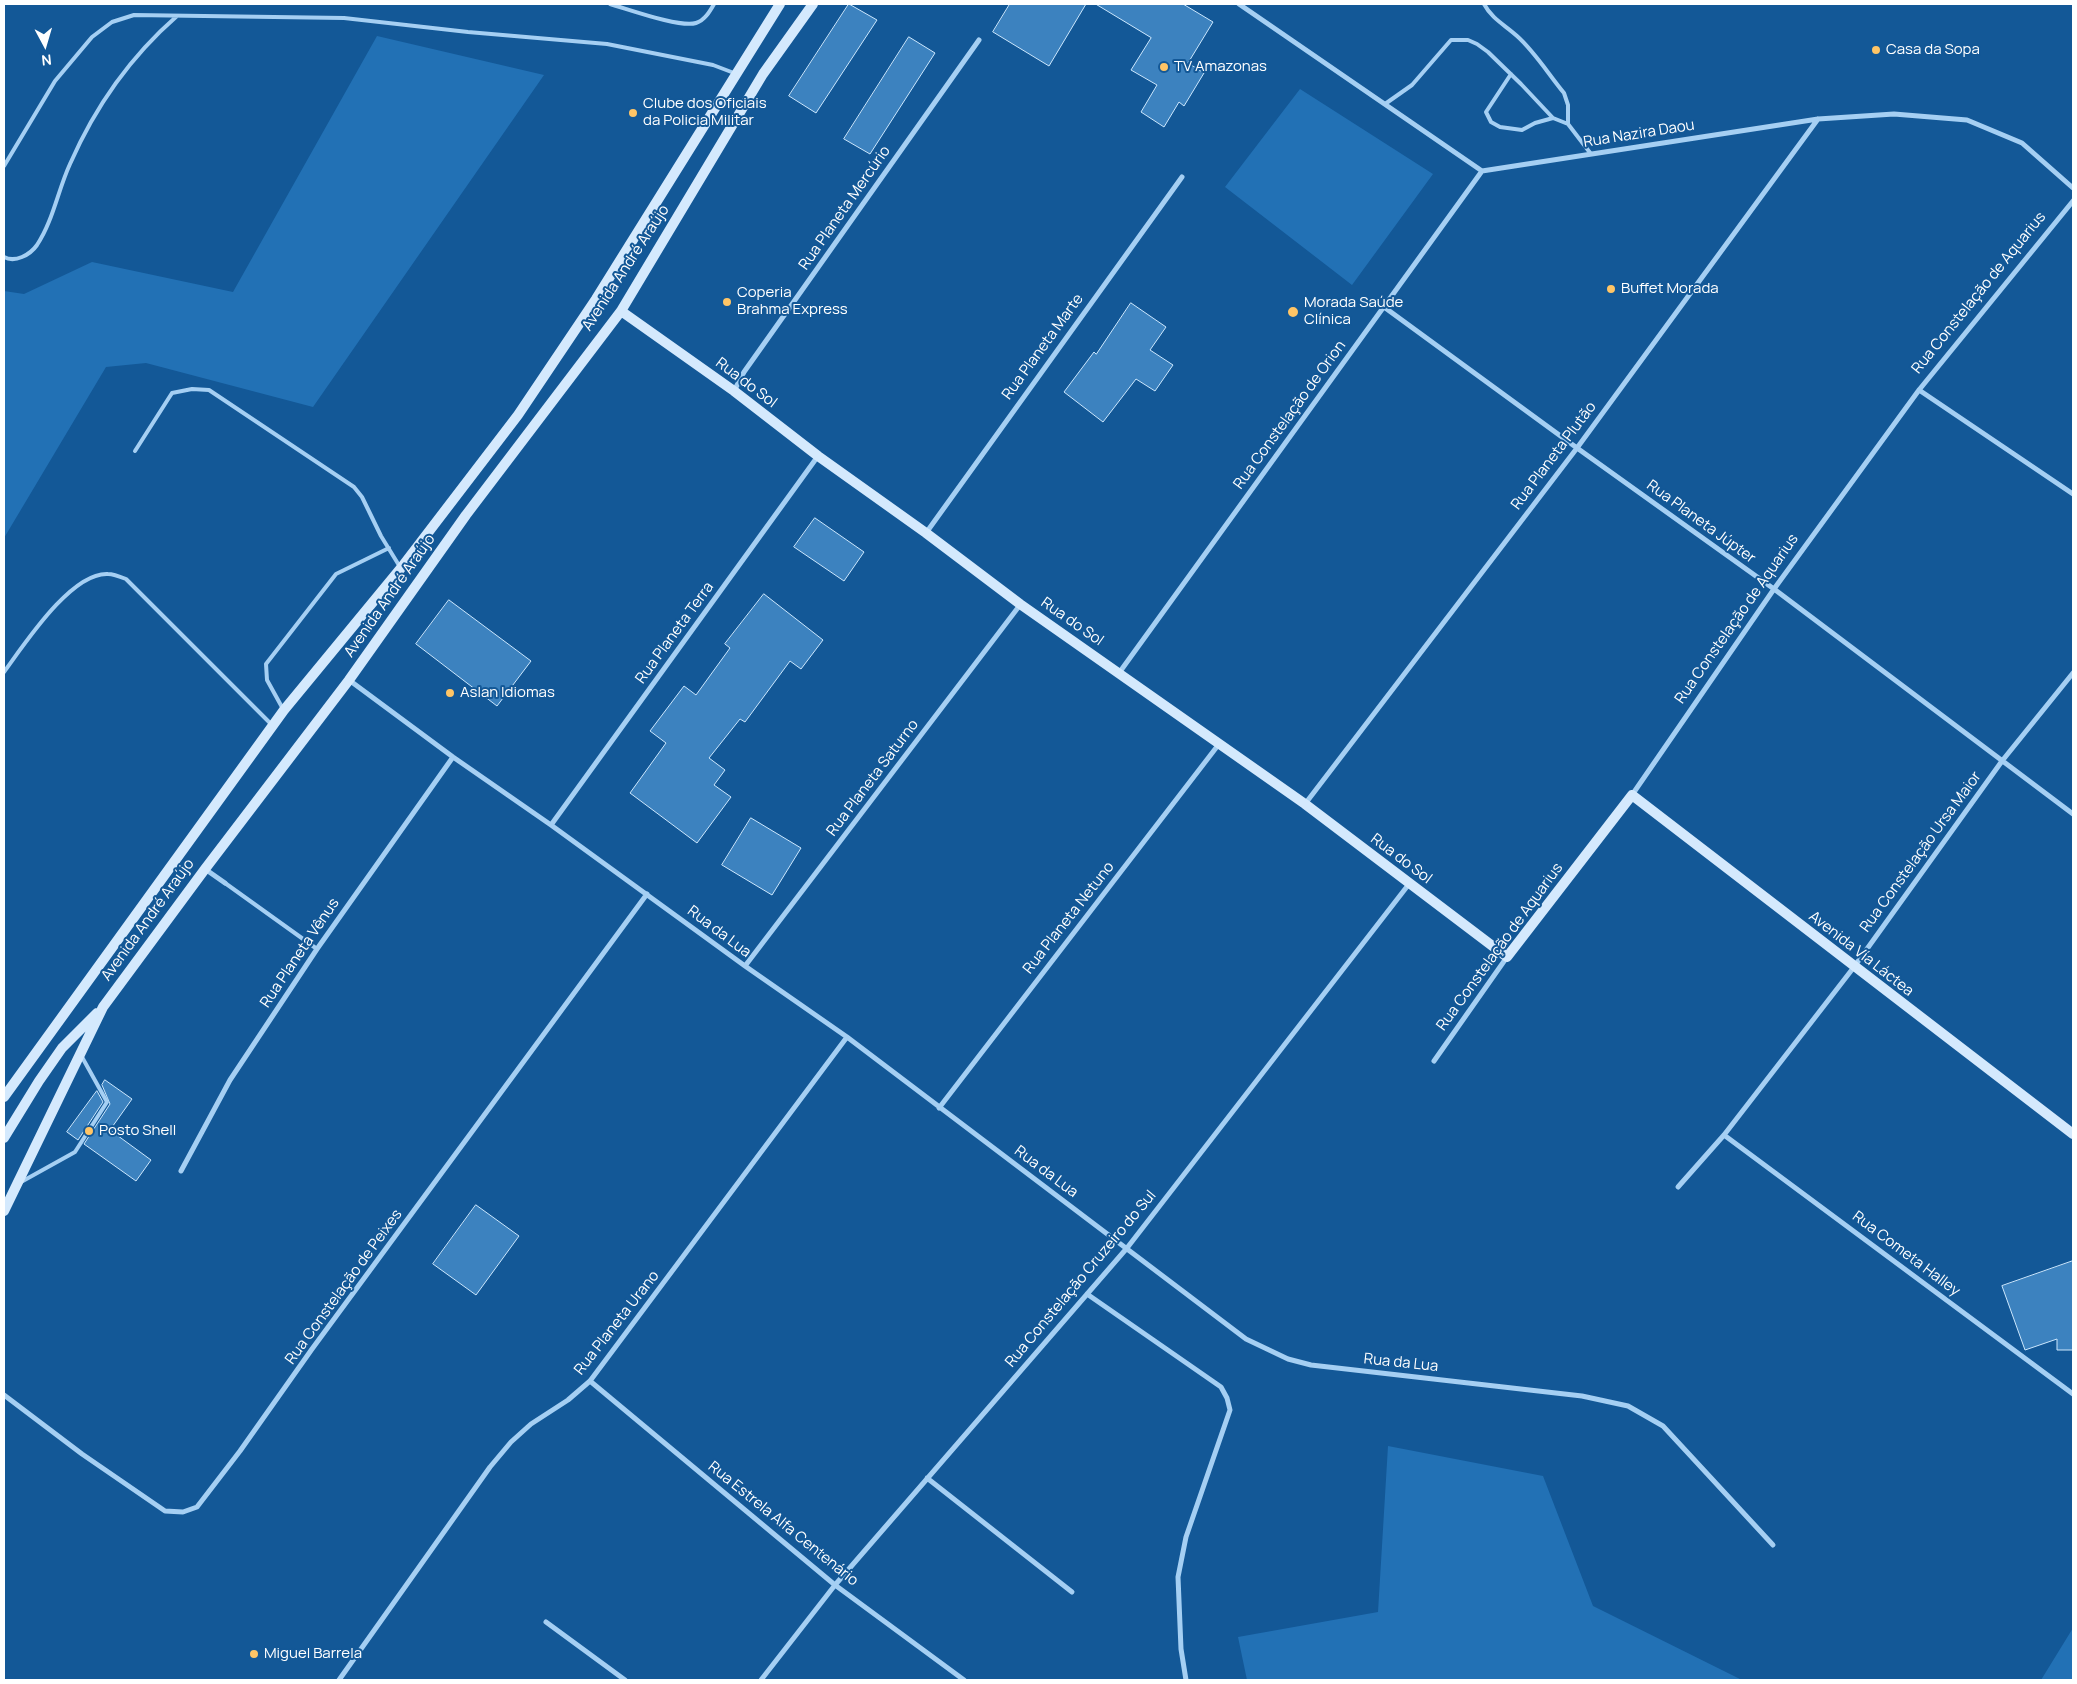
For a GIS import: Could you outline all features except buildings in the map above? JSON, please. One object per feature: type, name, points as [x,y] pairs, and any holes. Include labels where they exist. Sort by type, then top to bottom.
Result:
[{"type":"main road","name":"Avenida André Araújo","points":[[4,1096],[284,710],[401,568],[518,415],[596,299],[780,4]]},
{"type":"main road","name":"Avenida André Araújo","points":[[4,1211],[103,1007],[349,680],[466,515],[620,311],[764,74],[813,4]]},
{"type":"main road","name":"Rua do Sol","points":[[620,311],[734,391],[818,456],[926,533],[1020,604],[1305,804],[1507,958]]},
{"type":"main road","name":"Rua Constelação de Aquarius","points":[[1507,958],[1632,795]]},
{"type":"main road","name":"Avenida Vía Láctea","points":[[1632,795],[2073,1134]]},
{"type":"main road","points":[[4,1138],[39,1080],[62,1048],[103,1007]]},
{"type":"street","points":[[1239,4],[1482,171]]},
{"type":"street","name":"Rua Planeta Mercúrio","points":[[734,391],[744,372],[979,40]]},
{"type":"street","name":"Rua Nazira Daou","points":[[1482,171],[1818,119],[1894,114],[1966,120],[2022,143],[2073,188]]},
{"type":"street","name":"Rua Planeta Plutão","points":[[1305,804],[1577,448],[1818,119]]},
{"type":"street","name":"Rua Constelação de Orion","points":[[1119,673],[1482,171]]},
{"type":"street","name":"Rua Planeta Marte","points":[[926,533],[1182,177]]},
{"type":"street","name":"Rua Constelação de Aquarius","points":[[1632,795],[1774,589],[1920,390],[2073,201]]},
{"type":"street","name":"Rua Planeta Júpter","points":[[1384,307],[1774,589],[2073,814]]},
{"type":"street","points":[[1920,390],[2073,494]]},
{"type":"street","name":"Rua Planeta Terra","points":[[551,825],[818,456]]},
{"type":"street","name":"Rua Planeta Saturno","points":[[745,966],[1020,604]]},
{"type":"street","name":"Rua Constelação Ursa Maior","points":[[1678,1186],[1724,1135],[1854,967],[2002,761],[2073,672]]},
{"type":"street","name":"Rua da Lua","points":[[349,680],[453,758],[551,825],[745,966],[847,1037],[1246,1339],[1288,1359],[1342,1369],[1582,1396],[1628,1406],[1663,1426],[1773,1545]]},
{"type":"street","name":"Rua Planeta Netuno","points":[[939,1108],[1220,743]]},
{"type":"street","name":"Rua Planeta Vênus","points":[[181,1171],[230,1080],[317,948],[453,758]]},
{"type":"street","points":[[205,869],[225,883]]},
{"type":"street","name":"Rua Constelação Cruzeiro do Sul","points":[[761,1680],[835,1585],[1127,1248],[1409,884]]},
{"type":"street","name":"Rua Constelação de Peixes","points":[[4,1394],[82,1454],[165,1511],[183,1512],[197,1507],[240,1451],[312,1349],[647,894]]},
{"type":"street","name":"Rua Constelação de Aquarius","points":[[1434,1061],[1507,958]]},
{"type":"street","name":"Rua Planeta Urano","points":[[339,1680],[500,1455],[531,1424],[568,1400],[590,1381],[847,1037]]},
{"type":"street","name":"Rua Cometa Halley","points":[[1724,1135],[2073,1394]]},
{"type":"street","points":[[1088,1294],[1221,1388],[1227,1398],[1230,1410],[1186,1537],[1178,1577],[1181,1649],[1186,1680]]},
{"type":"street","name":"Rua Estrela Alfa Centenário","points":[[590,1381],[835,1585],[964,1680]]},
{"type":"street","points":[[927,1478],[1072,1592]]},
{"type":"street","points":[[546,1622],[625,1680]]},
{"type":"lane","points":[[610,4],[683,24],[697,23],[709,14],[714,4]]},
{"type":"lane","points":[[1484,4],[1498,22],[1518,37],[1564,94],[1568,105],[1568,124]]},
{"type":"lane","points":[[4,166],[55,81],[92,37],[112,22],[134,15],[344,18],[607,44],[713,65],[736,74]]},
{"type":"lane","points":[[4,257],[18,259],[28,254],[36,245],[48,222],[70,164],[97,110],[127,67],[158,33],[178,16]]},
{"type":"lane","points":[[1385,104],[1412,85],[1451,40],[1459,39],[1477,44],[1511,74],[1553,118],[1568,124],[1591,154]]},
{"type":"lane","points":[[1511,74],[1486,112],[1491,122],[1500,126],[1522,130],[1553,118]]},
{"type":"lane","points":[[135,451],[172,393],[192,389],[209,390],[354,487],[362,497],[380,536],[401,568]]},
{"type":"lane","points":[[284,710],[267,680],[266,664],[336,574],[389,548]]},
{"type":"lane","points":[[4,672],[53,608],[83,579],[107,573],[126,579],[272,726]]},
{"type":"lane","points":[[225,883],[317,948]]},
{"type":"lane","points":[[17,1185],[75,1152],[107,1102],[80,1053]]},
{"type":"shaded area","points":[[377,36],[544,75],[313,407],[146,363],[106,367],[4,538],[4,291],[24,294],[92,262],[233,292]]},
{"type":"shaded area","points":[[1300,89],[1433,174],[1352,285],[1225,187]]},
{"type":"shaded area","points":[[1388,1446],[1543,1476],[1593,1606],[1742,1680],[1247,1680],[1238,1637],[1378,1612]]},
{"type":"shaded area","points":[[2073,1628],[2073,1680],[2041,1680]]},
{"type":"place","name":"Casa da Sopa","points":[[1876,50]]},
{"type":"place","name":"TV Amazonas","points":[[1164,67]]},
{"type":"place","name":"Clube dos Oficiais da Policia Militar","points":[[633,113]]},
{"type":"place","name":"Buffet Morada","points":[[1611,289]]},
{"type":"place","name":"Coperia Brahma Express","points":[[727,302]]},
{"type":"place","name":"Morada Saúde Clínica","points":[[1293,312]]},
{"type":"place","name":"Aslan Idiomas","points":[[450,693]]},
{"type":"place","name":"Posto Shell","points":[[89,1131]]},
{"type":"place","name":"Miguel Barrela","points":[[254,1654]]}]
